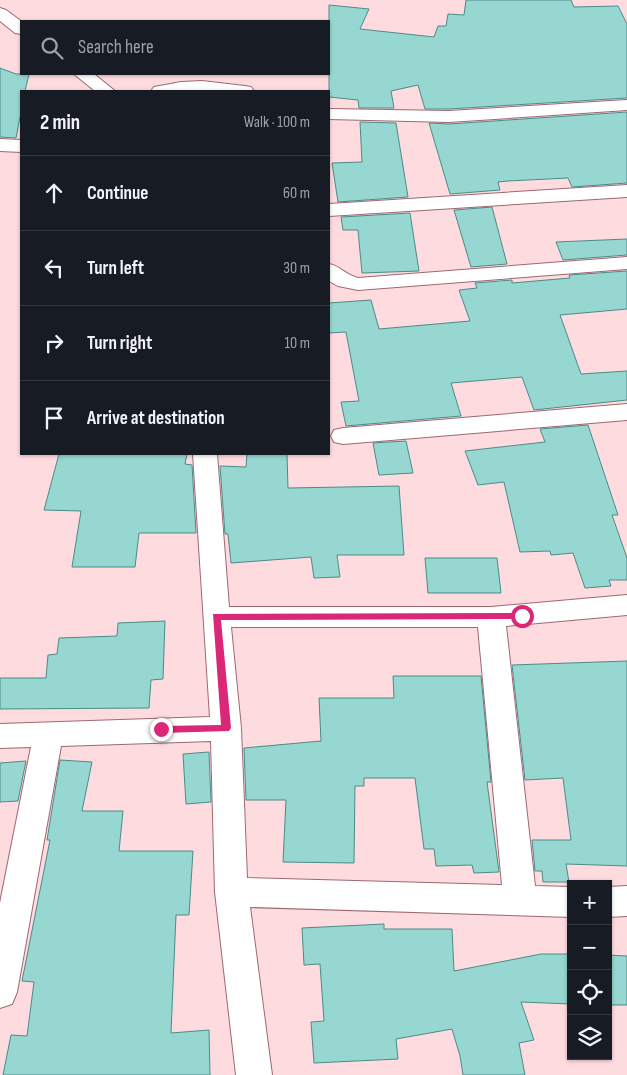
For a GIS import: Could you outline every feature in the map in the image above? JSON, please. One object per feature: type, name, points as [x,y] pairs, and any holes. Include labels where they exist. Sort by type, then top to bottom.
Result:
[{"type":"street","points":[[0,13],[20,27]]},
{"type":"street","points":[[84,75],[105,90]]},
{"type":"street","points":[[164,90],[175,87],[220,86],[240,90]]},
{"type":"street","points":[[330,114],[354,113],[421,117],[507,115],[627,105]]},
{"type":"street","points":[[0,145],[20,146]]},
{"type":"street","points":[[330,210],[627,191]]},
{"type":"street","points":[[330,271],[334,277],[358,284],[627,263]]},
{"type":"street","points":[[342,436],[627,412]]},
{"type":"street","points":[[205,455],[226,728],[231,892],[254,1075]]},
{"type":"street","points":[[216,617],[491,617],[522,616],[627,605]]},
{"type":"street","points":[[491,617],[520,901]]},
{"type":"street","points":[[0,736],[226,728]]},
{"type":"street","points":[[0,992],[48,735]]},
{"type":"street","points":[[231,892],[567,902]]},
{"type":"street","points":[[612,902],[627,902]]},
{"type":"building","points":[[466,0],[571,0],[574,7],[618,6],[627,24],[627,98],[425,109],[418,85],[391,91],[394,108],[359,108],[358,100],[330,97],[329,5],[369,9],[360,29],[434,37],[438,26],[446,26],[448,14],[464,15]]},
{"type":"building","points":[[0,68],[20,75],[29,75],[25,90],[20,90],[20,117],[16,138],[0,137]]},
{"type":"building","points":[[627,112],[627,183],[572,187],[568,178],[508,181],[498,182],[500,190],[450,194],[429,123],[449,124]]},
{"type":"building","points":[[360,122],[396,123],[408,197],[338,202],[332,163],[362,162]]},
{"type":"building","points":[[492,207],[507,264],[471,267],[454,210]]},
{"type":"building","points":[[410,213],[419,271],[362,273],[358,230],[343,230],[341,217]]},
{"type":"building","points":[[627,239],[627,255],[563,260],[556,242]]},
{"type":"building","points":[[627,271],[627,309],[560,315],[581,374],[627,371],[627,400],[534,410],[522,377],[451,383],[461,416],[346,426],[341,402],[359,401],[346,332],[330,333],[330,303],[371,300],[379,329],[470,321],[459,290],[477,288],[475,283],[512,280],[512,283],[570,278],[569,275]]},
{"type":"building","points":[[588,425],[618,515],[612,515],[627,558],[627,580],[609,580],[611,586],[585,588],[573,553],[551,555],[550,551],[520,552],[504,482],[478,485],[465,451],[545,442],[540,429]]},
{"type":"building","points":[[406,441],[413,473],[379,475],[373,443]]},
{"type":"building","points":[[59,455],[187,455],[185,464],[192,465],[196,533],[139,533],[135,567],[72,567],[81,511],[44,510]]},
{"type":"building","points":[[247,455],[287,455],[288,488],[399,486],[404,555],[337,555],[340,577],[314,578],[311,557],[231,563],[228,534],[225,534],[220,466],[246,467]]},
{"type":"building","points":[[425,558],[497,558],[501,593],[428,593]]},
{"type":"building","points":[[165,621],[163,679],[151,680],[149,708],[0,709],[0,678],[46,678],[48,655],[57,654],[59,638],[117,636],[118,623]]},
{"type":"building","points":[[627,661],[627,866],[566,864],[569,880],[567,882],[543,882],[542,871],[535,871],[532,840],[571,840],[563,778],[525,780],[512,665]]},
{"type":"building","points":[[393,676],[481,676],[491,782],[487,782],[499,872],[474,873],[472,865],[436,866],[434,849],[424,849],[415,778],[364,778],[364,786],[355,786],[354,863],[283,862],[286,800],[246,800],[244,748],[321,741],[319,698],[394,698]]},
{"type":"building","points":[[209,752],[211,802],[186,804],[183,754]]},
{"type":"building","points":[[60,760],[92,762],[82,811],[123,811],[119,851],[193,851],[189,915],[176,915],[171,1033],[209,1030],[210,1075],[3,1075],[11,1035],[27,1036],[34,982],[22,981],[50,840],[47,840]]},
{"type":"building","points":[[26,761],[18,801],[0,802],[0,763]]},
{"type":"building","points":[[384,924],[384,929],[452,929],[454,971],[541,954],[567,954],[567,1004],[521,1002],[534,1040],[519,1043],[525,1075],[463,1075],[460,1056],[452,1029],[396,1039],[398,1059],[314,1063],[311,1022],[324,1021],[320,964],[304,965],[302,928]]},
{"type":"building","points":[[612,955],[627,956],[627,1005],[612,1005]]},
{"type":"route","points":[[161,729],[226,728],[216,617],[522,616]]}]
